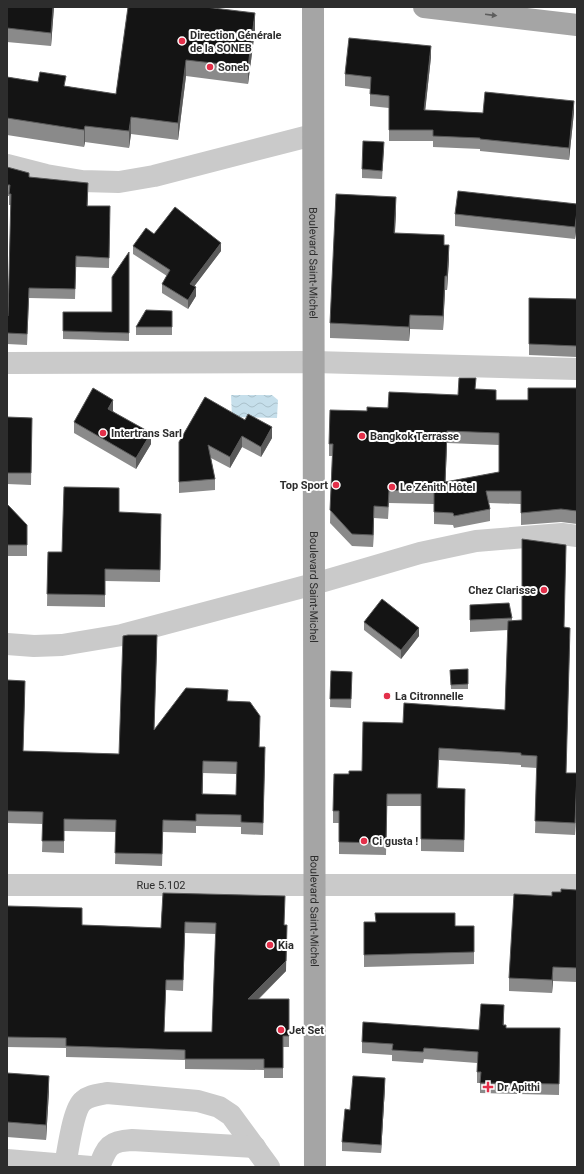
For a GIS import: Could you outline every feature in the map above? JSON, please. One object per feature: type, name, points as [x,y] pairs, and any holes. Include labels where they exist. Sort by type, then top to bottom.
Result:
[{"type":"main road","name":"Boulevard Saint-Michel","points":[[313,7],[315,1167]]},
{"type":"main road","points":[[424,7],[577,26]]},
{"type":"street","points":[[7,165],[46,175],[82,181],[119,182],[154,176],[313,135]]},
{"type":"street","points":[[7,363],[314,362],[577,369]]},
{"type":"street","points":[[7,644],[34,646],[62,645],[122,635],[314,584],[420,553],[476,541],[562,534],[577,536]]},
{"type":"street","name":"Rue 5.102","points":[[7,885],[577,885]]},
{"type":"street","points":[[65,1165],[76,1112],[82,1102],[92,1095],[106,1093],[198,1101],[219,1107],[230,1114],[270,1167]]},
{"type":"street","points":[[99,1167],[107,1148],[111,1144],[120,1140],[255,1148]]},
{"type":"street","points":[[7,1160],[91,1167]]},
{"type":"water","points":[[231,395],[272,395],[278,400],[277,418],[232,417]]},
{"type":"building","points":[[7,7],[53,7],[51,33],[7,28]]},
{"type":"building","points":[[128,7],[205,7],[255,13],[248,67],[186,60],[178,123],[131,117],[129,131],[85,126],[84,130],[7,118],[7,77],[38,82],[40,72],[66,76],[64,86],[116,94]]},
{"type":"building","points":[[349,38],[431,46],[424,110],[483,113],[485,92],[574,101],[569,148],[480,138],[433,136],[433,130],[389,130],[389,96],[370,94],[371,77],[345,74]]},
{"type":"building","points":[[363,141],[384,142],[382,171],[362,169]]},
{"type":"building","points":[[7,167],[29,173],[29,177],[88,183],[87,206],[110,206],[109,258],[76,256],[75,289],[29,288],[27,334],[7,333],[11,194],[9,194],[10,185],[7,185]]},
{"type":"building","points":[[458,191],[577,204],[575,227],[455,214]]},
{"type":"building","points":[[336,194],[396,197],[394,233],[444,235],[444,245],[449,245],[447,276],[445,276],[443,316],[410,315],[409,327],[330,323]]},
{"type":"building","points":[[175,207],[221,243],[190,284],[196,287],[188,300],[162,284],[170,270],[133,246],[146,228],[154,234]]},
{"type":"building","points":[[129,252],[129,333],[63,331],[63,312],[112,312],[112,277]]},
{"type":"building","points":[[529,298],[577,299],[577,346],[529,344]]},
{"type":"building","points":[[146,310],[172,311],[172,327],[136,327]]},
{"type":"building","points":[[459,378],[476,378],[475,389],[496,390],[496,400],[528,400],[528,388],[577,388],[577,511],[561,509],[521,513],[521,491],[486,491],[490,509],[454,516],[453,513],[434,512],[434,492],[389,490],[388,507],[374,506],[373,535],[352,534],[330,510],[333,444],[329,444],[330,410],[367,411],[367,407],[388,408],[389,392],[458,395]],"holes":[[[447,431],[499,433],[499,472],[445,482]]]},
{"type":"building","points":[[93,388],[113,400],[108,409],[151,433],[136,458],[74,422]]},
{"type":"building","points":[[205,397],[245,420],[248,414],[272,427],[261,447],[242,436],[230,457],[208,445],[215,479],[179,482],[179,442]]},
{"type":"building","points":[[7,417],[32,418],[31,473],[7,473]]},
{"type":"building","points":[[64,487],[119,488],[119,512],[161,514],[160,570],[105,569],[105,595],[47,594],[48,552],[62,552]]},
{"type":"building","points":[[7,504],[27,525],[27,545],[7,545]]},
{"type":"building","points":[[522,539],[566,545],[564,627],[570,628],[566,773],[577,773],[575,823],[535,821],[537,756],[521,755],[521,753],[439,748],[437,788],[465,789],[464,840],[421,839],[421,794],[387,794],[386,843],[339,842],[339,811],[333,811],[334,774],[349,774],[349,771],[362,771],[363,722],[403,723],[404,703],[505,710],[508,621],[522,620]]},
{"type":"building","points":[[382,599],[419,628],[401,650],[364,622]]},
{"type":"building","points":[[509,603],[512,618],[470,620],[470,605]]},
{"type":"building","points":[[157,635],[154,730],[186,688],[228,690],[227,701],[250,702],[260,716],[259,747],[265,747],[263,823],[241,822],[241,815],[196,814],[196,821],[163,820],[162,854],[115,853],[116,820],[64,819],[64,841],[42,841],[43,812],[7,811],[7,680],[25,681],[23,751],[119,754],[123,636]],"holes":[[[203,761],[237,762],[236,795],[202,794]]]},
{"type":"building","points":[[468,669],[468,684],[451,685],[450,670]]},
{"type":"building","points":[[331,671],[352,672],[351,699],[330,699]]},
{"type":"building","points":[[561,889],[577,890],[577,968],[553,967],[552,980],[509,978],[514,894],[552,896],[552,892],[561,892]]},
{"type":"building","points":[[163,893],[285,896],[284,925],[287,925],[286,961],[248,999],[289,999],[289,1036],[283,1036],[283,1068],[264,1068],[264,1059],[185,1059],[185,1050],[66,1046],[66,1038],[7,1037],[7,906],[82,908],[82,925],[161,928]],"holes":[[[185,922],[216,923],[212,1032],[164,1032],[166,980],[183,980]]]},
{"type":"building","points":[[375,913],[455,913],[455,926],[474,926],[474,952],[364,955],[364,922],[376,922]]},
{"type":"building","points":[[481,1004],[504,1005],[503,1025],[506,1025],[506,1028],[560,1028],[559,1084],[480,1083],[481,1072],[477,1072],[478,1052],[424,1048],[423,1052],[392,1050],[393,1044],[362,1042],[363,1022],[479,1030]]},
{"type":"building","points":[[7,1073],[49,1076],[46,1125],[7,1122]]},
{"type":"building","points":[[353,1076],[385,1078],[381,1145],[342,1142],[345,1109],[350,1110]]},
{"type":"place","name":"Direction Générale de la SONEB","points":[[182,41]]},
{"type":"place","name":"Soneb","points":[[210,67]]},
{"type":"place","name":"Intertrans Sarl","points":[[103,433]]},
{"type":"place","name":"Bangkok Terrasse","points":[[362,436]]},
{"type":"place","name":"Top Sport","points":[[336,485]]},
{"type":"place","name":"Le Zénith Hôtel","points":[[392,487]]},
{"type":"place","name":"Chez Clarisse","points":[[544,590]]},
{"type":"place","name":"La Citronnelle","points":[[387,696]]},
{"type":"place","name":"Ci gusta !","points":[[364,841]]},
{"type":"place","name":"Kia","points":[[270,945]]},
{"type":"place","name":"Jet Set","points":[[281,1030]]},
{"type":"place","name":"Dr Apithi","points":[[488,1087]]}]
